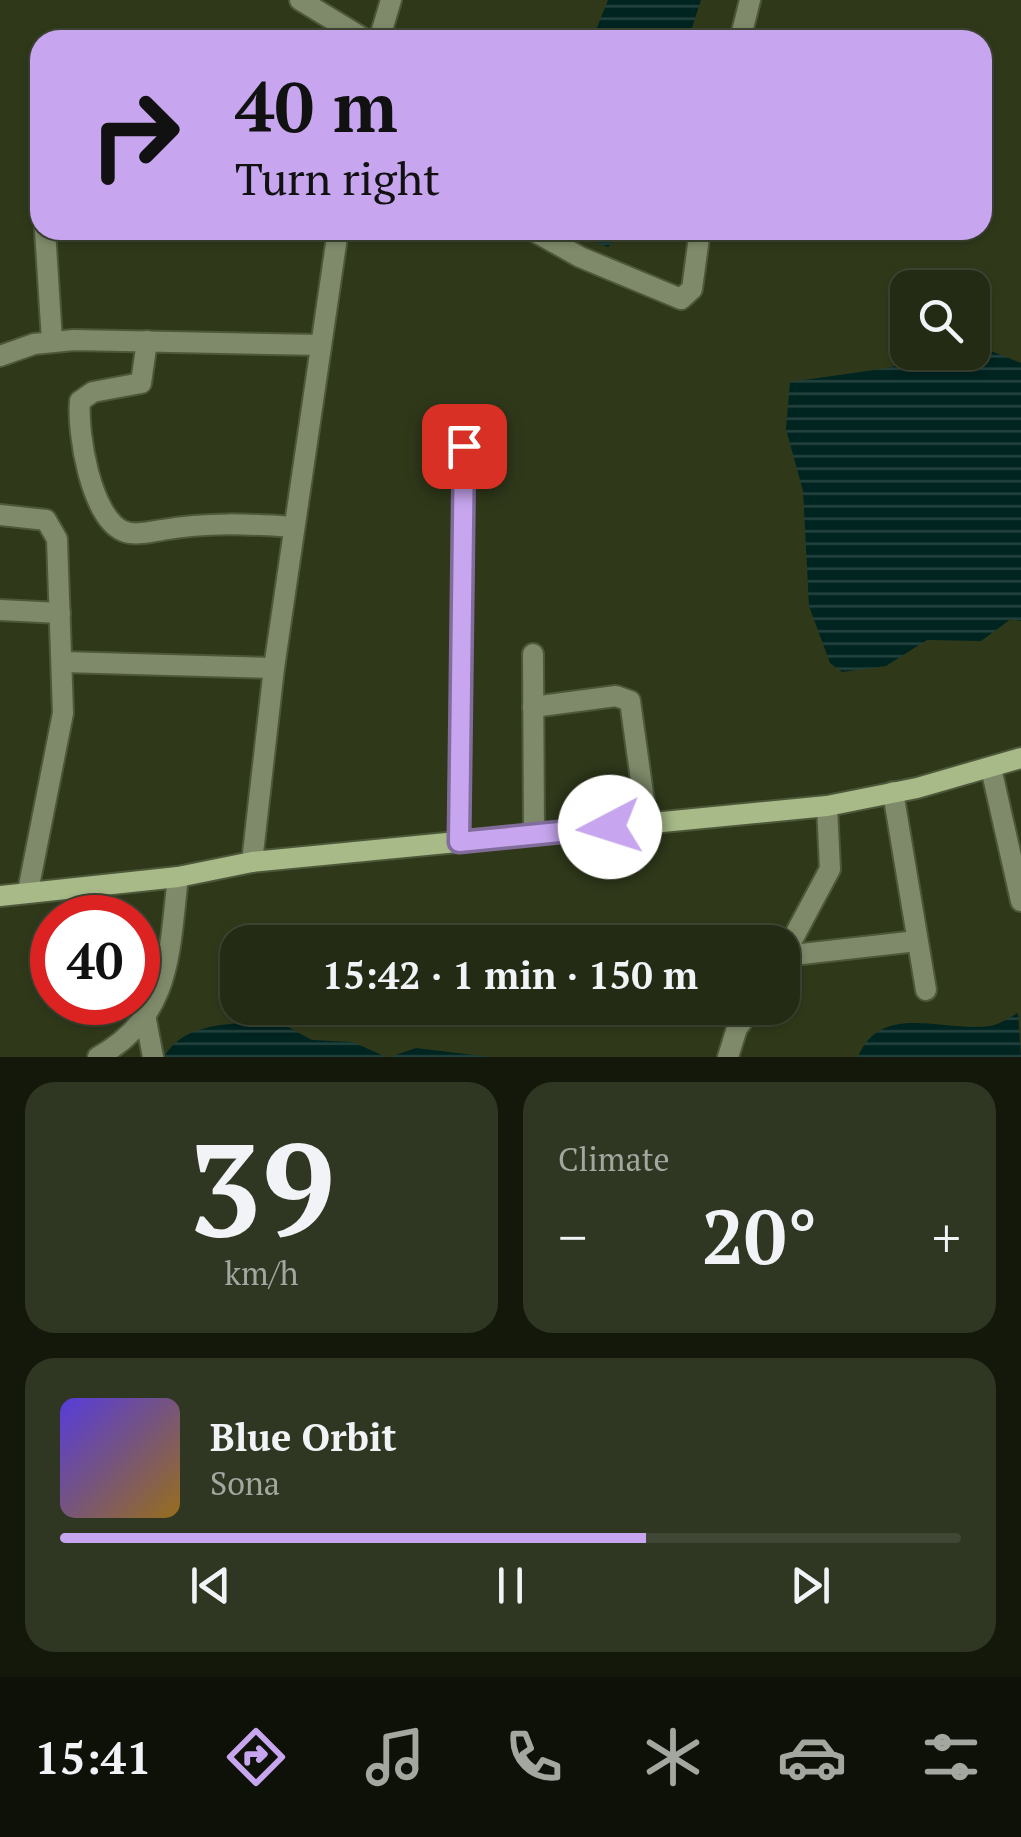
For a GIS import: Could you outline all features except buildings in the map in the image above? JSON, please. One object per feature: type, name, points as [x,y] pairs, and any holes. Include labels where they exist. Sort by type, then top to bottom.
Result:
[{"type":"street","points":[[300,0],[350,30]]},
{"type":"street","points":[[382,30],[390,0]]},
{"type":"street","points":[[742,30],[750,0]]},
{"type":"street","points":[[46,240],[52,341]]},
{"type":"street","points":[[252,862],[274,668],[337,240]]},
{"type":"street","points":[[550,240],[580,257],[681,299],[692,289],[699,240]]},
{"type":"street","points":[[147,340],[141,382],[93,392],[80,402],[86,463],[109,518],[118,528],[140,534],[222,522],[294,527]]},
{"type":"street","points":[[0,356],[52,341],[321,346]]},
{"type":"street","points":[[459,842],[464,446]]},
{"type":"street","points":[[0,516],[46,520],[54,528],[63,662],[58,745],[28,891]]},
{"type":"street","points":[[0,610],[60,613]]},
{"type":"street","points":[[533,654],[534,834]]},
{"type":"street","points":[[63,662],[274,668]]},
{"type":"street","points":[[533,708],[616,696],[630,701],[648,823]]},
{"type":"street","points":[[0,896],[178,877],[252,862],[828,806],[1021,758]]},
{"type":"street","points":[[991,768],[1021,901]]},
{"type":"street","points":[[893,792],[926,990]]},
{"type":"street","points":[[800,926],[830,870],[828,806]]},
{"type":"street","points":[[160,984],[167,966],[178,877]]},
{"type":"street","points":[[800,956],[918,941]]},
{"type":"street","points":[[98,1057],[118,1046],[141,1025]]},
{"type":"street","points":[[147,1025],[153,1057]]},
{"type":"street","points":[[728,1057],[739,1025]]},
{"type":"water","points":[[608,0],[701,0],[691,30],[596,30]]},
{"type":"water","points":[[588,240],[615,240],[608,247]]},
{"type":"water","points":[[990,351],[1021,363],[1021,621],[1011,619],[981,641],[927,640],[886,666],[842,672],[830,663],[809,606],[803,491],[786,429],[790,382],[888,368],[990,370]]},
{"type":"water","points":[[1018,1013],[1021,1057],[858,1057],[868,1040],[898,1024],[990,1026]]},
{"type":"water","points":[[284,1025],[312,1040],[353,1042],[386,1057],[164,1057],[185,1036],[215,1026]]},
{"type":"water","points":[[416,1048],[490,1057],[390,1057]]},
{"type":"route","points":[[464,446],[459,842],[610,827]]}]
